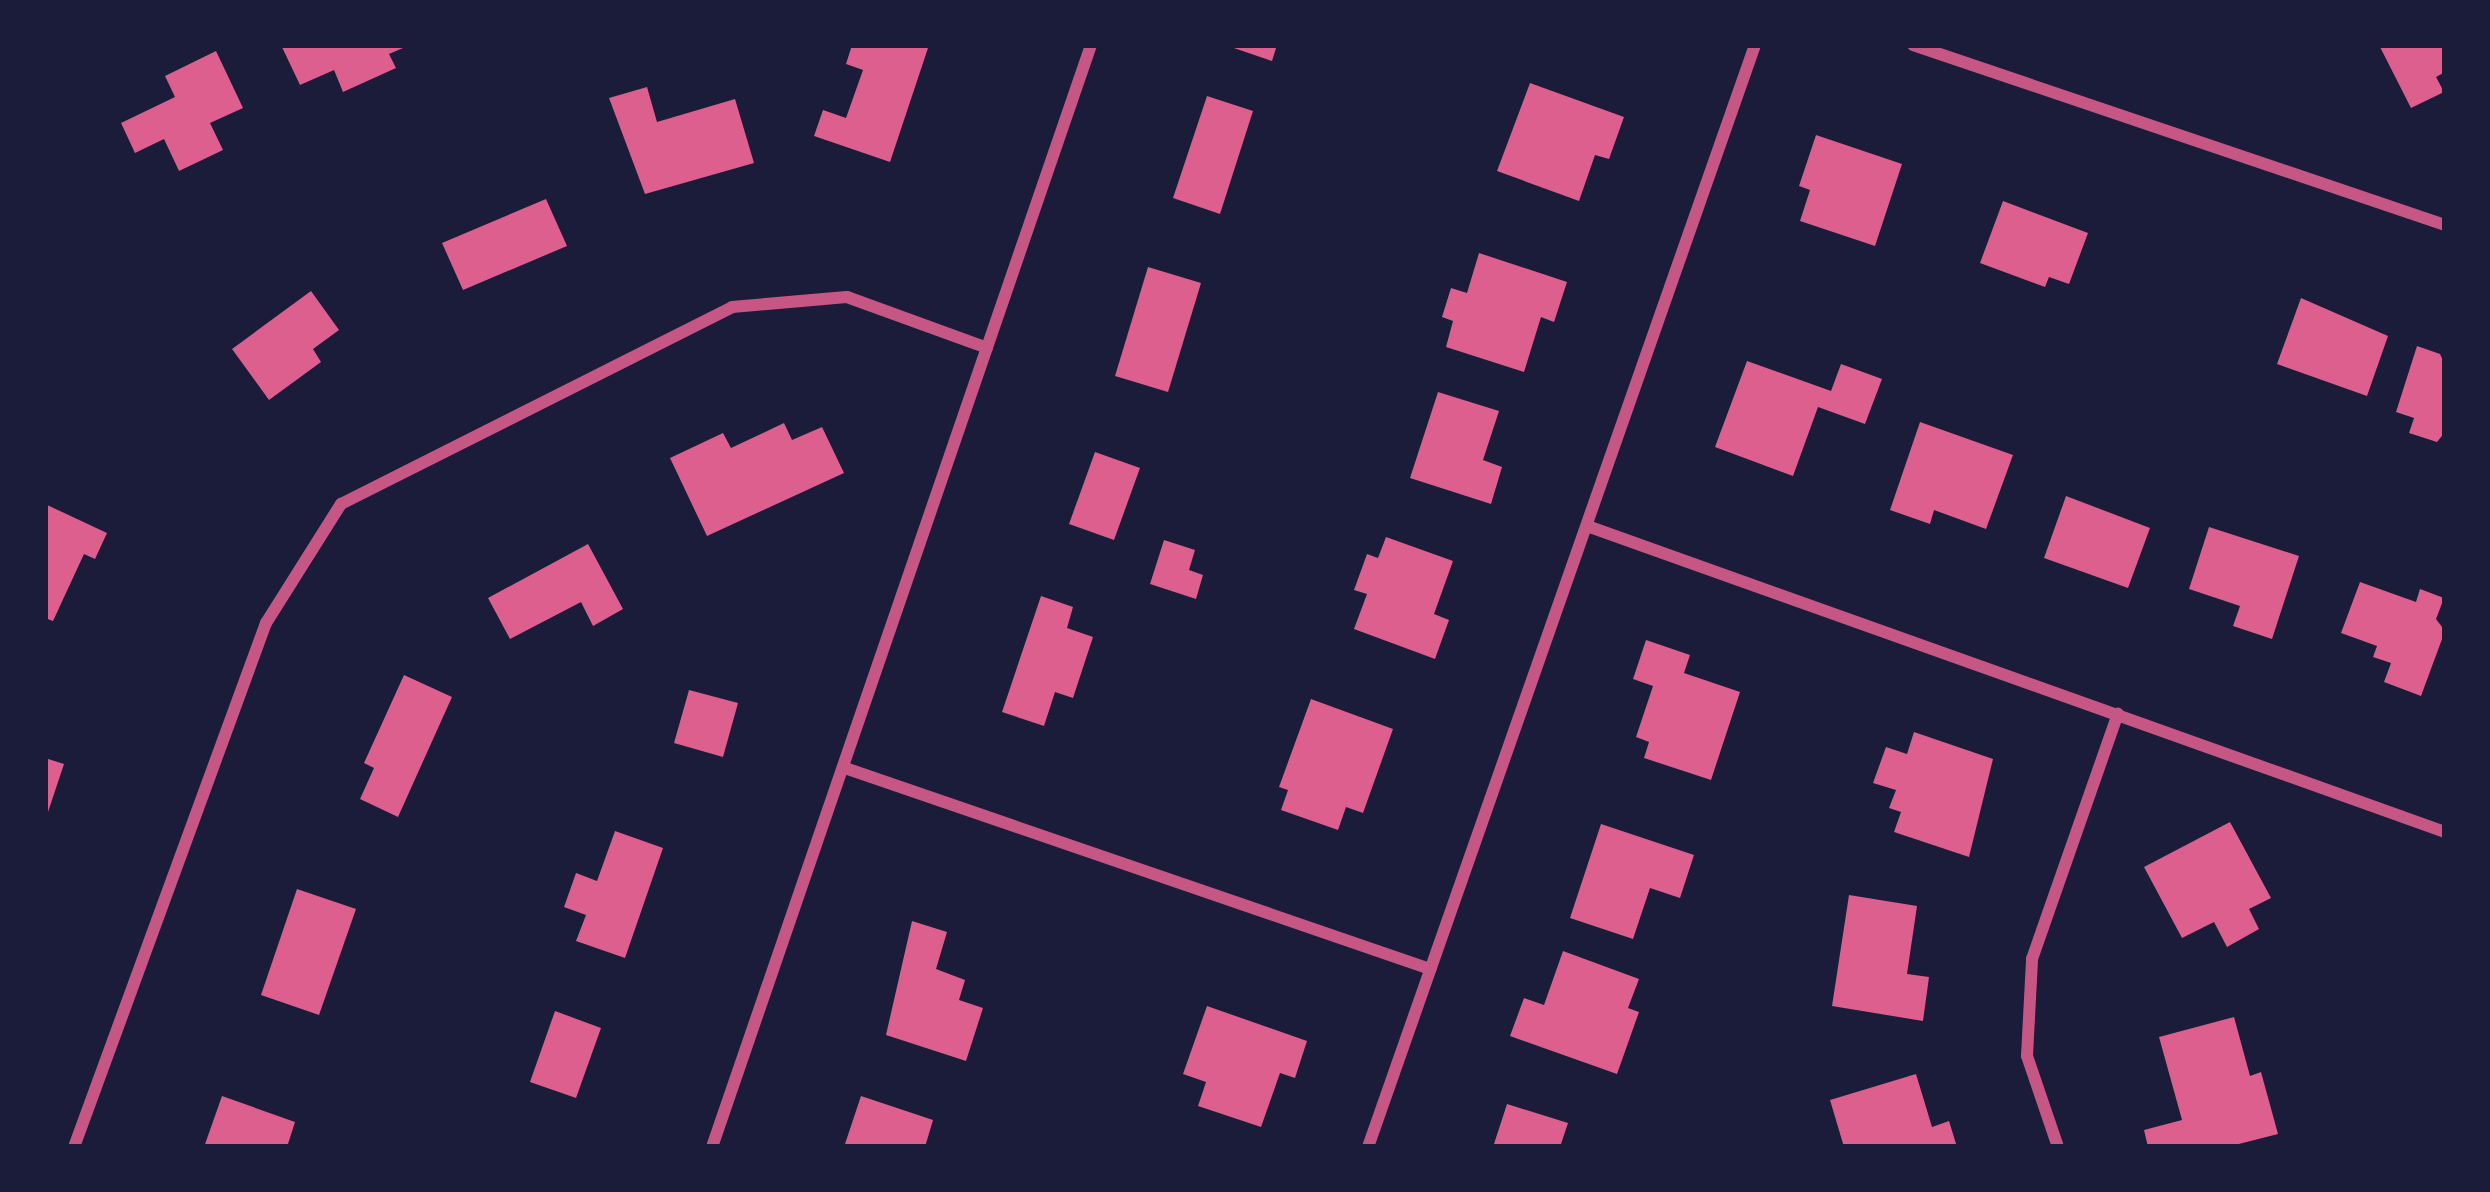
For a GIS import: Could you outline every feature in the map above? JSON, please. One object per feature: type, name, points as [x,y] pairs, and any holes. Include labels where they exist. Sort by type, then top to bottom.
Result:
[{"type":"street","points":[[712,1147],[1091,45]]},
{"type":"street","points":[[1368,1147],[1756,45]]},
{"type":"street","points":[[1913,45],[2445,225]]},
{"type":"street","points":[[74,1147],[266,622],[341,504],[732,308],[847,297],[988,348]]},
{"type":"street","points":[[1590,527],[2445,832]]},
{"type":"street","points":[[2058,1147],[2027,1056],[2032,959],[2118,714]]},
{"type":"street","points":[[845,768],[1430,969]]},
{"type":"building","points":[[281,45],[410,45],[389,54],[396,68],[343,92],[334,70],[300,85]]},
{"type":"building","points":[[852,45],[929,45],[890,162],[814,136],[823,110],[846,118],[863,70],[846,64]]},
{"type":"building","points":[[1225,45],[1277,45],[1272,61]]},
{"type":"building","points":[[2379,45],[2445,45],[2445,72],[2436,77],[2444,92],[2411,108]]},
{"type":"building","points":[[216,51],[243,108],[210,123],[223,150],[179,171],[164,139],[135,153],[121,123],[175,97],[165,76]]},
{"type":"building","points":[[1530,83],[1624,117],[1609,159],[1595,155],[1579,201],[1497,171]]},
{"type":"building","points":[[647,87],[657,122],[735,99],[754,163],[645,194],[609,98]]},
{"type":"building","points":[[1207,96],[1253,111],[1220,214],[1173,198]]},
{"type":"building","points":[[1816,135],[1902,164],[1875,246],[1800,221],[1810,190],[1799,186]]},
{"type":"building","points":[[546,199],[567,246],[463,290],[442,243]]},
{"type":"building","points":[[2003,201],[2088,233],[2069,284],[2049,277],[2045,287],[1980,263]]},
{"type":"building","points":[[1479,253],[1567,282],[1554,322],[1541,317],[1524,372],[1446,347],[1453,321],[1442,317],[1451,288],[1467,293]]},
{"type":"building","points":[[1148,267],[1201,283],[1168,392],[1115,376]]},
{"type":"building","points":[[311,291],[339,330],[313,349],[321,362],[269,400],[232,349]]},
{"type":"building","points":[[2301,298],[2388,336],[2367,396],[2277,364]]},
{"type":"building","points":[[2417,346],[2440,354],[2445,365],[2445,432],[2437,442],[2409,433],[2414,418],[2396,412]]},
{"type":"building","points":[[1747,361],[1831,391],[1841,364],[1882,379],[1865,424],[1818,407],[1793,476],[1715,447]]},
{"type":"building","points":[[1438,392],[1499,411],[1483,460],[1502,467],[1491,504],[1410,478]]},
{"type":"building","points":[[1920,422],[2013,455],[1986,529],[1934,510],[1930,524],[1890,510]]},
{"type":"building","points":[[784,423],[792,440],[822,427],[844,473],[707,536],[670,458],[723,433],[731,448]]},
{"type":"building","points":[[1095,452],[1140,468],[1114,540],[1069,524]]},
{"type":"building","points":[[2066,496],[2150,528],[2128,588],[2044,558]]},
{"type":"building","points":[[45,504],[107,533],[95,559],[84,554],[53,621],[45,618]]},
{"type":"building","points":[[2209,527],[2299,556],[2272,639],[2233,626],[2240,606],[2189,589]]},
{"type":"building","points":[[1386,537],[1453,561],[1434,614],[1449,620],[1435,659],[1354,629],[1367,594],[1354,590],[1367,554],[1378,558]]},
{"type":"building","points":[[1164,540],[1195,550],[1189,570],[1203,575],[1196,599],[1150,584]]},
{"type":"building","points":[[588,544],[623,609],[593,626],[581,602],[510,639],[488,598]]},
{"type":"building","points":[[2360,582],[2416,602],[2420,589],[2444,598],[2436,619],[2445,631],[2421,696],[2384,682],[2391,663],[2373,657],[2377,646],[2341,633]]},
{"type":"building","points":[[1041,596],[1073,607],[1067,628],[1093,637],[1073,698],[1055,692],[1044,726],[1002,712]]},
{"type":"building","points":[[1646,640],[1690,655],[1684,673],[1740,692],[1711,780],[1644,758],[1649,742],[1636,737],[1653,686],[1633,679]]},
{"type":"building","points":[[404,675],[452,697],[398,817],[360,799],[374,768],[364,763]]},
{"type":"building","points":[[689,690],[738,703],[723,757],[674,743]]},
{"type":"building","points":[[1311,699],[1393,729],[1363,813],[1346,807],[1338,830],[1281,810],[1288,790],[1279,787]]},
{"type":"building","points":[[1914,732],[1993,759],[1969,857],[1894,832],[1901,812],[1889,808],[1896,790],[1873,783],[1886,747],[1907,754]]},
{"type":"building","points":[[45,758],[64,764],[46,818],[45,818]]},
{"type":"building","points":[[2230,822],[2271,898],[2249,909],[2259,929],[2227,947],[2214,922],[2182,938],[2144,867]]},
{"type":"building","points":[[1601,824],[1694,855],[1680,898],[1650,888],[1633,939],[1570,918]]},
{"type":"building","points":[[615,831],[663,848],[625,958],[576,941],[586,915],[564,907],[576,873],[597,881]]},
{"type":"building","points":[[297,889],[356,909],[319,1015],[261,995]]},
{"type":"building","points":[[1849,895],[1917,906],[1907,974],[1929,977],[1923,1021],[1832,1006]]},
{"type":"building","points":[[912,921],[947,932],[936,969],[965,980],[959,1000],[983,1008],[966,1061],[886,1035]]},
{"type":"building","points":[[1563,951],[1639,979],[1628,1008],[1639,1012],[1617,1074],[1510,1036],[1524,998],[1544,1005]]},
{"type":"building","points":[[1207,1006],[1307,1041],[1295,1078],[1280,1073],[1261,1127],[1198,1106],[1206,1082],[1183,1074]]},
{"type":"building","points":[[555,1011],[601,1028],[576,1098],[530,1082]]},
{"type":"building","points":[[2234,1017],[2250,1076],[2261,1072],[2278,1134],[2227,1147],[2148,1147],[2144,1130],[2182,1120],[2159,1037]]},
{"type":"building","points":[[1916,1074],[1932,1127],[1949,1121],[1957,1147],[1844,1147],[1830,1100]]},
{"type":"building","points":[[222,1096],[295,1122],[287,1147],[204,1147]]},
{"type":"building","points":[[861,1096],[933,1120],[925,1147],[844,1147]]},
{"type":"building","points":[[1507,1104],[1568,1123],[1560,1147],[1493,1147]]}]
